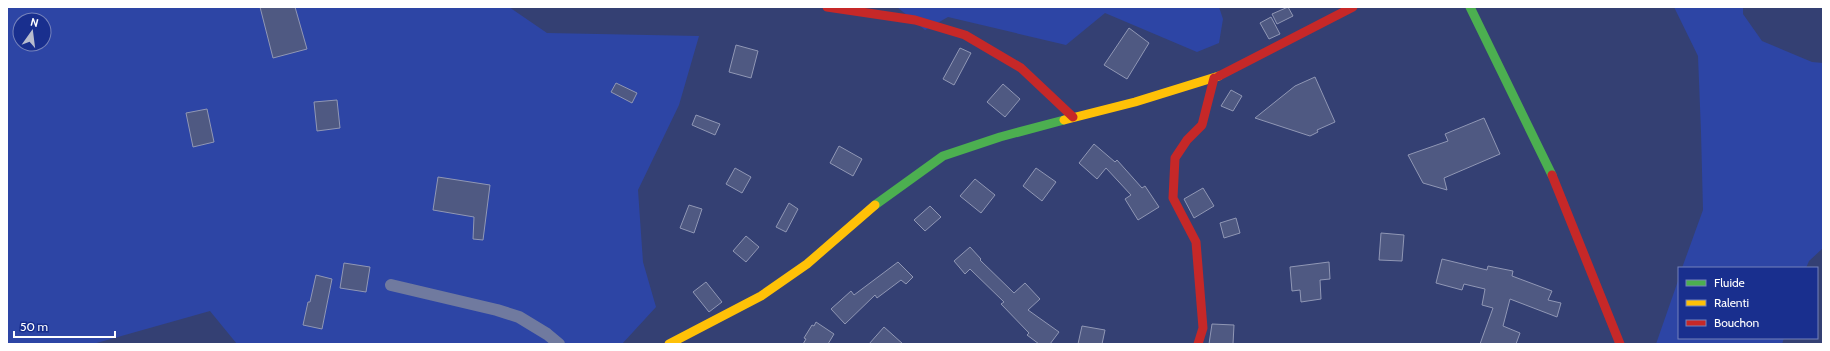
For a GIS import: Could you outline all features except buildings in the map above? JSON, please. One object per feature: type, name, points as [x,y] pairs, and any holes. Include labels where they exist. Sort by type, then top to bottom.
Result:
[{"type":"street","points":[[827,7],[915,20],[965,35],[1021,68],[1073,117]]},
{"type":"street","points":[[669,344],[761,296],[807,264],[883,198],[943,156],[1000,137],[1135,102],[1214,78],[1353,7]]},
{"type":"street","points":[[1470,7],[1557,186],[1620,344]]},
{"type":"street","points":[[1198,344],[1203,328],[1196,242],[1173,198],[1175,158],[1187,140],[1202,125],[1214,78]]},
{"type":"street","points":[[390,285],[497,310],[519,317],[547,334],[559,344]]},
{"type":"shaded area","points":[[7,7],[509,7],[547,33],[699,36],[679,105],[638,190],[643,262],[656,307],[622,344],[237,344],[210,311],[93,344],[7,344]]},
{"type":"shaded area","points":[[897,7],[1219,7],[1223,19],[1219,43],[1197,52],[1105,13],[1066,45],[948,17],[925,30]]},
{"type":"shaded area","points":[[1674,7],[1743,7],[1743,14],[1762,41],[1812,62],[1823,63],[1823,248],[1809,261],[1806,267],[1682,267],[1703,210],[1698,56]]},
{"type":"shaded area","points":[[1678,281],[1678,339],[1784,339],[1782,344],[1656,344]]},
{"type":"traffic: fast","points":[[1470,7],[1552,175]]},
{"type":"traffic: fast","points":[[875,205],[943,156],[1000,137],[1064,120]]},
{"type":"traffic: slow","points":[[1064,120],[1135,102],[1219,76]]},
{"type":"traffic: slow","points":[[669,344],[761,296],[807,264],[875,205]]},
{"type":"traffic: jam","points":[[827,7],[915,20],[965,35],[1021,68],[1073,117]]},
{"type":"traffic: jam","points":[[1219,76],[1353,7]]},
{"type":"traffic: jam","points":[[1198,344],[1203,328],[1196,242],[1173,198],[1175,158],[1187,140],[1202,125],[1214,78]]},
{"type":"traffic: jam","points":[[1552,175],[1620,344]]}]
